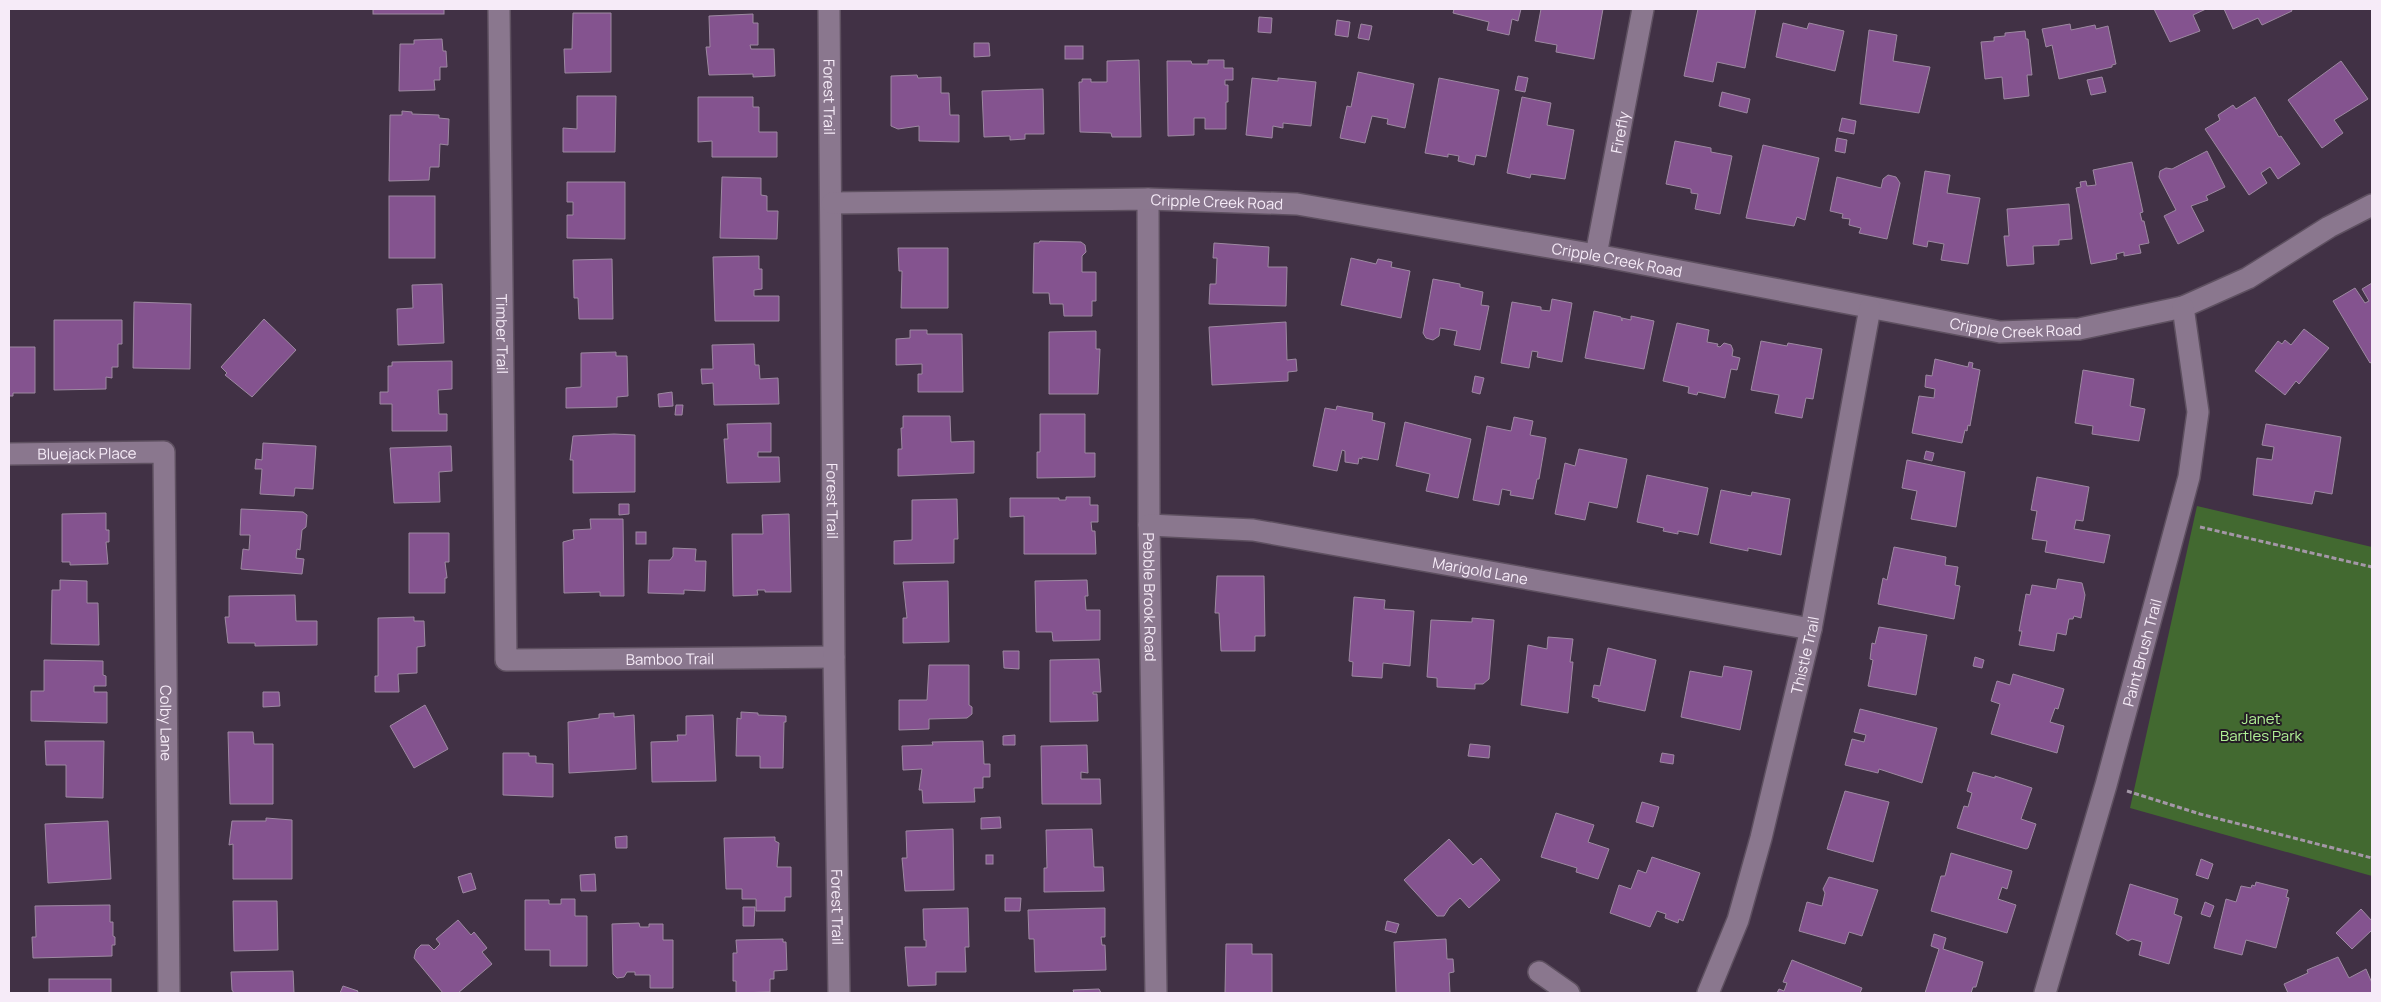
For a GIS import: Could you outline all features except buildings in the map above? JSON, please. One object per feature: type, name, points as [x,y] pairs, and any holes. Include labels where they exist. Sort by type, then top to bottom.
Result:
[{"type":"street","name":"Timber Trail","points":[[499,9],[506,660]]},
{"type":"street","name":"Forest Trail","points":[[830,9],[834,657],[839,993]]},
{"type":"street","name":"Firefly","points":[[1596,255],[1643,9]]},
{"type":"street","name":"Cripple Creek Road","points":[[832,203],[1148,199],[1297,204],[1596,255],[2000,332],[2079,329],[2183,307],[2248,278],[2329,226],[2372,205]]},
{"type":"street","name":"Pebble Brook Road","points":[[1148,199],[1149,526],[1156,993]]},
{"type":"street","name":"Paint Brush Trail","points":[[2045,993],[2106,785],[2189,477],[2198,412],[2183,307]]},
{"type":"street","name":"Thistle Trail","points":[[1708,993],[1738,920],[1758,848],[1811,630],[1870,308]]},
{"type":"street","name":"Bluejack Place","points":[[9,454],[164,452]]},
{"type":"street","name":"Colby Lane","points":[[164,452],[168,993]]},
{"type":"street","name":"Marigold Lane","points":[[1149,526],[1253,530],[1811,630]]},
{"type":"street","name":"Bamboo Trail","points":[[506,660],[834,657]]},
{"type":"street","points":[[1540,972],[1569,993]]},
{"type":"path","points":[[2178,520],[2201,528],[2372,567]]},
{"type":"path","points":[[2106,785],[2200,814],[2372,858]]},
{"type":"green space","name":"Janet Bartles Park","points":[[2197,506],[2372,547],[2372,876],[2130,808]]}]
